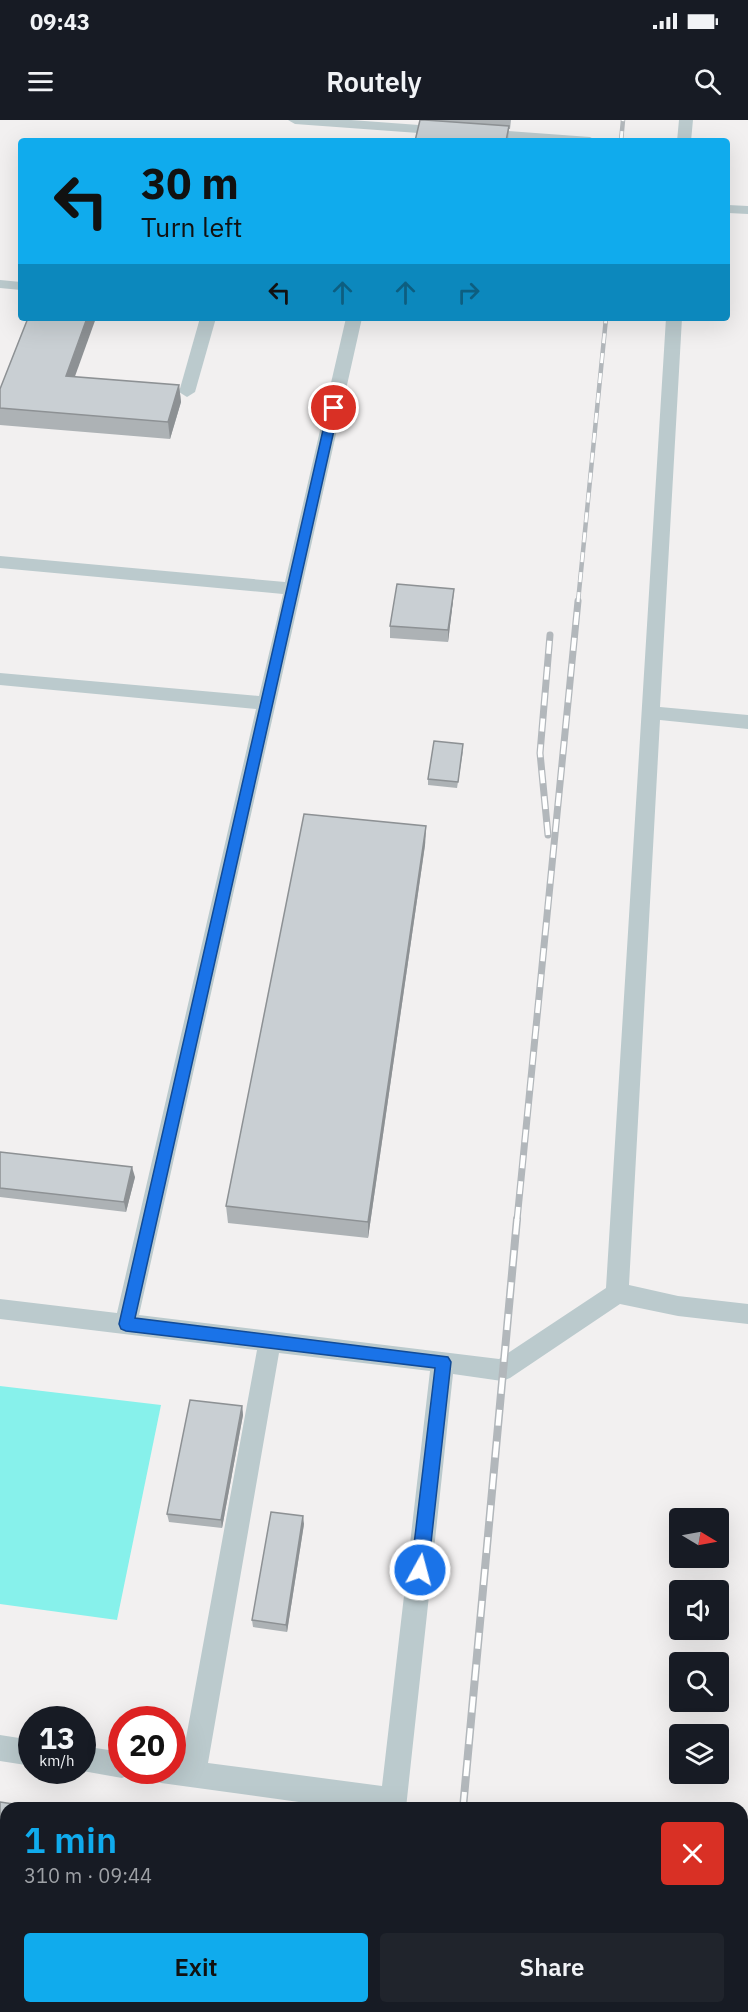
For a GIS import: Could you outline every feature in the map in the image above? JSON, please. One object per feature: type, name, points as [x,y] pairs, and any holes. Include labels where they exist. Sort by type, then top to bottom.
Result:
[{"type":"lane","points":[[295,120],[549,138]]},
{"type":"lane","points":[[684,138],[686,120]]},
{"type":"lane","points":[[381,138],[384,126]]},
{"type":"lane","points":[[730,209],[748,210]]},
{"type":"lane","points":[[0,284],[18,286]]},
{"type":"lane","points":[[187,392],[207,321]]},
{"type":"lane","points":[[126,1324],[353,321]]},
{"type":"lane","points":[[617,1293],[674,321]]},
{"type":"lane","points":[[0,562],[293,589]]},
{"type":"lane","points":[[0,679],[267,703]]},
{"type":"lane","points":[[650,712],[748,722]]},
{"type":"lane","points":[[0,1309],[502,1370],[617,1293],[678,1306],[748,1314]]},
{"type":"lane","points":[[193,1774],[270,1340]]},
{"type":"lane","points":[[393,1802],[443,1362]]},
{"type":"lane","points":[[0,1748],[18,1751]]},
{"type":"lane","points":[[186,1773],[380,1802]]},
{"type":"water","points":[[0,1386],[161,1405],[117,1620],[0,1604]]},
{"type":"building","points":[[420,120],[509,126],[507,138],[416,138]]},
{"type":"building","points":[[27,321],[86,321],[66,376],[179,385],[168,422],[0,408],[0,389]]},
{"type":"building","points":[[397,584],[454,589],[448,630],[390,626]]},
{"type":"building","points":[[434,741],[463,744],[458,782],[428,779]]},
{"type":"building","points":[[304,814],[426,826],[368,1222],[226,1206]]},
{"type":"building","points":[[0,1152],[132,1167],[124,1202],[0,1188]]},
{"type":"building","points":[[190,1400],[242,1406],[221,1520],[167,1514]]},
{"type":"building","points":[[271,1512],[303,1516],[286,1625],[252,1620]]},
{"type":"railway","points":[[621,138],[623,120]]},
{"type":"railway","points":[[578,602],[606,321]]},
{"type":"railway","points":[[517,1220],[578,601]]},
{"type":"railway","points":[[548,835],[540,753],[550,635]]},
{"type":"railway","points":[[464,1802],[517,1219]]},
{"type":"route","points":[[334,408],[126,1324],[443,1362],[420,1570]]}]
